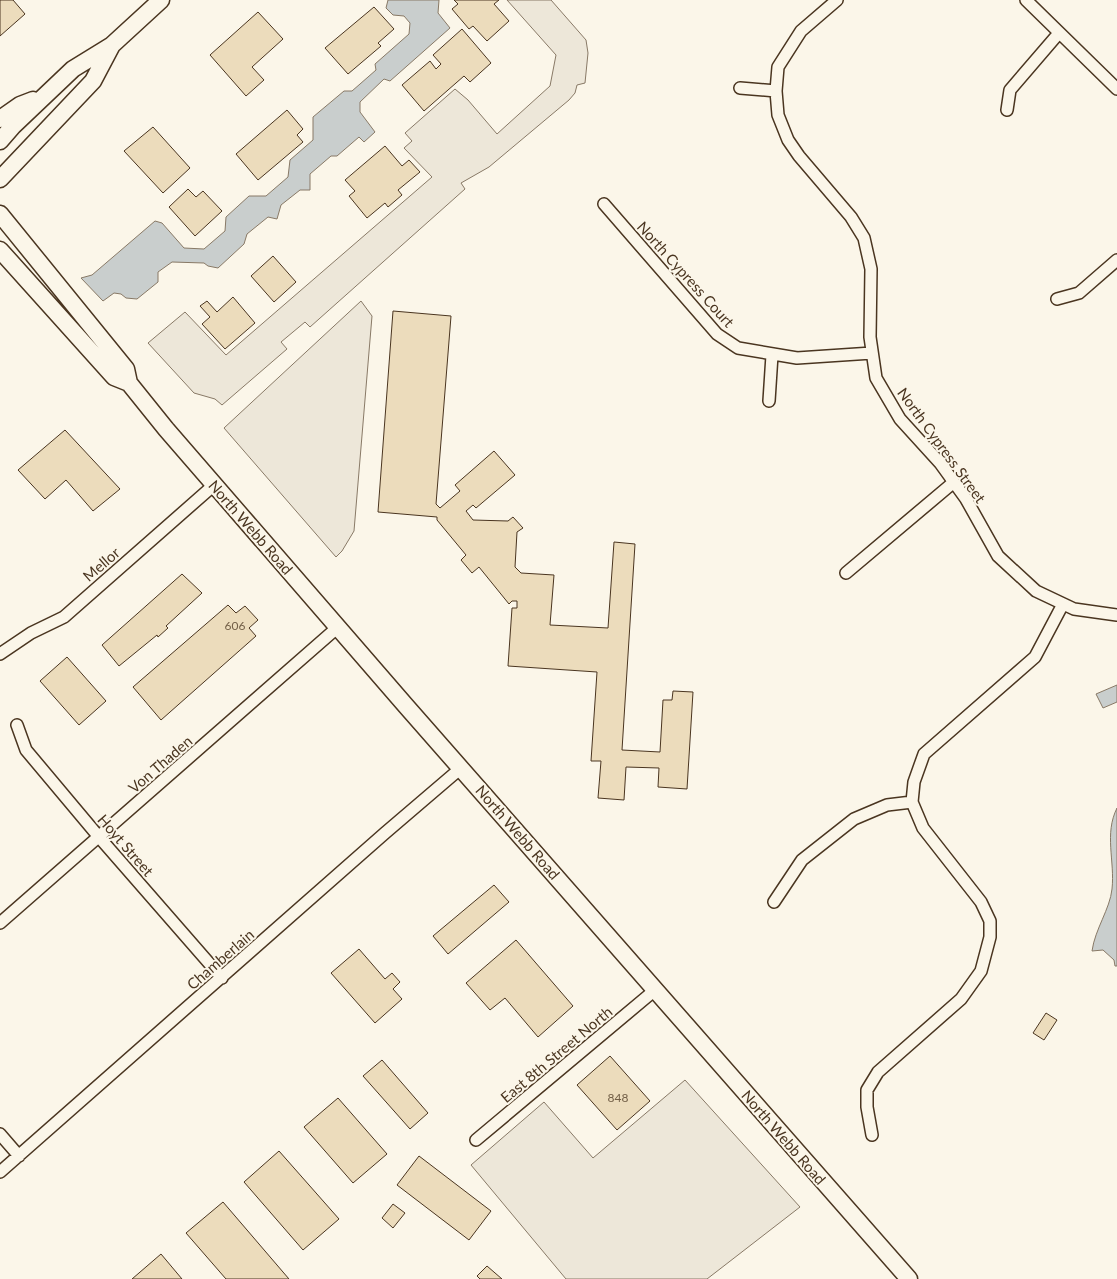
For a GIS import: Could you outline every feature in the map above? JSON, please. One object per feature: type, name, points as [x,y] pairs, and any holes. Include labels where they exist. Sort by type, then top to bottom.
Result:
[{"type":"main road","points":[[0,141],[13,126],[73,69],[112,45],[161,0]]},
{"type":"main road","points":[[0,179],[93,81],[112,45]]},
{"type":"main road","points":[[0,119],[20,105],[44,96]]},
{"type":"main road","name":"North Webb Road","points":[[0,214],[126,369],[129,383],[214,484],[909,1279]]},
{"type":"main road","name":"North Webb Road","points":[[0,250],[114,377],[129,383]]},
{"type":"street","name":"North Cypress Street","points":[[837,0],[802,31],[778,67],[776,91],[778,115],[788,140],[799,156],[851,217],[864,238],[871,269],[870,337],[876,378],[900,419],[940,463],[966,499],[998,556],[1036,591],[1074,609],[1117,615]]},
{"type":"street","points":[[1026,0],[1117,89]]},
{"type":"street","points":[[1007,110],[1010,90],[1059,33]]},
{"type":"street","points":[[740,88],[776,91]]},
{"type":"street","name":"North Cypress Court","points":[[604,204],[717,334],[738,348],[797,358],[872,353]]},
{"type":"street","points":[[1057,299],[1079,293],[1117,260]]},
{"type":"street","points":[[769,401],[772,355]]},
{"type":"street","points":[[846,573],[954,482]]},
{"type":"street","name":"Mellor","points":[[0,654],[30,633],[64,617],[214,484]]},
{"type":"street","points":[[872,1135],[867,1107],[867,1090],[878,1072],[960,999],[981,971],[990,937],[990,921],[981,902],[924,828],[912,802],[914,782],[924,754],[1036,657],[1063,604]]},
{"type":"street","name":"Von Thaden","points":[[0,923],[338,627]]},
{"type":"street","name":"Hoyt Street","points":[[17,725],[26,750],[222,978]]},
{"type":"street","name":"Chamberlain","points":[[0,1172],[461,768]]},
{"type":"street","points":[[774,902],[802,860],[854,819],[887,805],[912,802]]},
{"type":"street","name":"East 8th Street North","points":[[476,1140],[655,990]]},
{"type":"street","points":[[0,1134],[19,1156]]},
{"type":"shaded area","points":[[388,0],[439,0],[438,13],[450,28],[390,81],[384,79],[360,102],[360,112],[375,132],[364,142],[359,137],[337,156],[331,156],[310,174],[310,190],[300,190],[281,205],[277,219],[268,217],[247,234],[244,244],[218,268],[204,263],[172,262],[158,272],[158,282],[137,299],[126,298],[121,294],[114,293],[103,301],[81,278],[92,275],[155,221],[162,223],[184,248],[204,249],[225,231],[226,217],[249,196],[266,196],[288,177],[290,160],[313,140],[313,117],[344,91],[352,91],[376,70],[375,64],[409,34],[410,23],[404,16],[393,15],[386,8]]},
{"type":"shaded area","points":[[507,0],[551,0],[586,40],[588,53],[585,83],[577,85],[575,93],[569,100],[489,167],[461,183],[465,189],[310,327],[305,322],[281,342],[287,349],[222,405],[215,399],[194,393],[148,343],[185,312],[226,355],[432,177],[404,148],[412,141],[405,133],[455,89],[468,100],[497,134],[550,86],[556,55]]},
{"type":"shaded area","points":[[361,301],[372,316],[354,531],[342,551],[336,557],[224,428]]},
{"type":"shaded area","points":[[1117,685],[1117,702],[1103,708],[1096,694]]},
{"type":"shaded area","points":[[1117,808],[1117,966],[1115,966],[1114,960],[1103,950],[1092,951],[1096,935],[1111,897],[1113,879],[1110,838],[1113,818]]},
{"type":"shaded area","points":[[685,1080],[800,1207],[707,1279],[566,1279],[471,1165],[544,1102],[593,1158]]},
{"type":"building","points":[[0,0],[13,0],[25,14],[0,36]]},
{"type":"building","points":[[454,0],[499,0],[494,4],[509,21],[487,41],[473,26],[469,29],[452,9],[458,4]]},
{"type":"building","points":[[374,7],[394,29],[378,43],[381,46],[348,74],[325,48]]},
{"type":"building","points":[[258,12],[283,39],[252,67],[264,80],[246,96],[210,55]]},
{"type":"building","points":[[462,29],[491,63],[470,82],[464,76],[424,111],[402,85],[430,61],[436,69],[441,64],[433,55]]},
{"type":"building","points":[[287,110],[303,129],[297,135],[303,142],[258,180],[236,154]]},
{"type":"building","points":[[153,127],[190,168],[163,193],[124,151]]},
{"type":"building","points":[[385,146],[402,166],[409,160],[420,172],[398,190],[402,195],[388,207],[385,203],[367,218],[349,196],[355,191],[345,180]]},
{"type":"building","points":[[188,189],[196,197],[203,191],[222,211],[195,236],[169,207]]},
{"type":"building","points":[[273,256],[296,282],[274,302],[251,276]]},
{"type":"building","points":[[233,297],[255,323],[225,349],[202,324],[210,317],[200,306],[207,301],[217,312]]},
{"type":"building","points":[[393,311],[451,316],[436,504],[440,508],[460,491],[455,485],[494,451],[515,475],[476,508],[473,505],[466,511],[473,520],[508,521],[513,517],[523,528],[517,532],[515,567],[521,573],[554,575],[550,625],[608,628],[614,542],[635,544],[622,750],[660,752],[663,700],[672,700],[673,691],[693,692],[687,789],[658,787],[659,768],[626,767],[624,800],[598,798],[601,761],[591,761],[597,672],[508,666],[512,608],[517,608],[517,601],[512,601],[509,604],[479,567],[472,573],[461,560],[466,555],[437,520],[437,517],[378,512]]},
{"type":"building","points":[[65,430],[120,489],[93,511],[66,480],[45,499],[18,470]]},
{"type":"building","points":[[182,574],[202,593],[166,626],[168,628],[158,637],[157,635],[119,666],[102,645]]},
{"type":"building","points":[[228,605],[236,613],[245,606],[258,620],[249,628],[256,636],[161,720],[133,687]]},
{"type":"building","points":[[67,657],[106,701],[79,725],[40,681]]},
{"type":"building","points":[[494,885],[509,902],[448,954],[433,936]]},
{"type":"building","points":[[516,940],[573,1006],[538,1037],[505,998],[490,1010],[466,983]]},
{"type":"building","points":[[359,949],[385,979],[392,973],[400,982],[393,989],[402,999],[375,1023],[331,973]]},
{"type":"building","points":[[1046,1013],[1057,1020],[1044,1040],[1033,1033]]},
{"type":"building","points":[[610,1056],[650,1101],[617,1130],[577,1085]]},
{"type":"building","points":[[382,1060],[428,1113],[410,1129],[363,1076]]},
{"type":"building","points":[[338,1098],[387,1154],[353,1183],[304,1127]]},
{"type":"building","points":[[279,1151],[339,1219],[303,1250],[244,1182]]},
{"type":"building","points":[[419,1156],[491,1211],[469,1240],[397,1185]]},
{"type":"building","points":[[223,1202],[289,1279],[226,1279],[186,1233]]},
{"type":"building","points":[[393,1204],[405,1213],[393,1228],[382,1218]]},
{"type":"building","points":[[161,1254],[182,1279],[132,1279]]},
{"type":"building","points":[[487,1266],[502,1279],[480,1279],[477,1276]]}]
